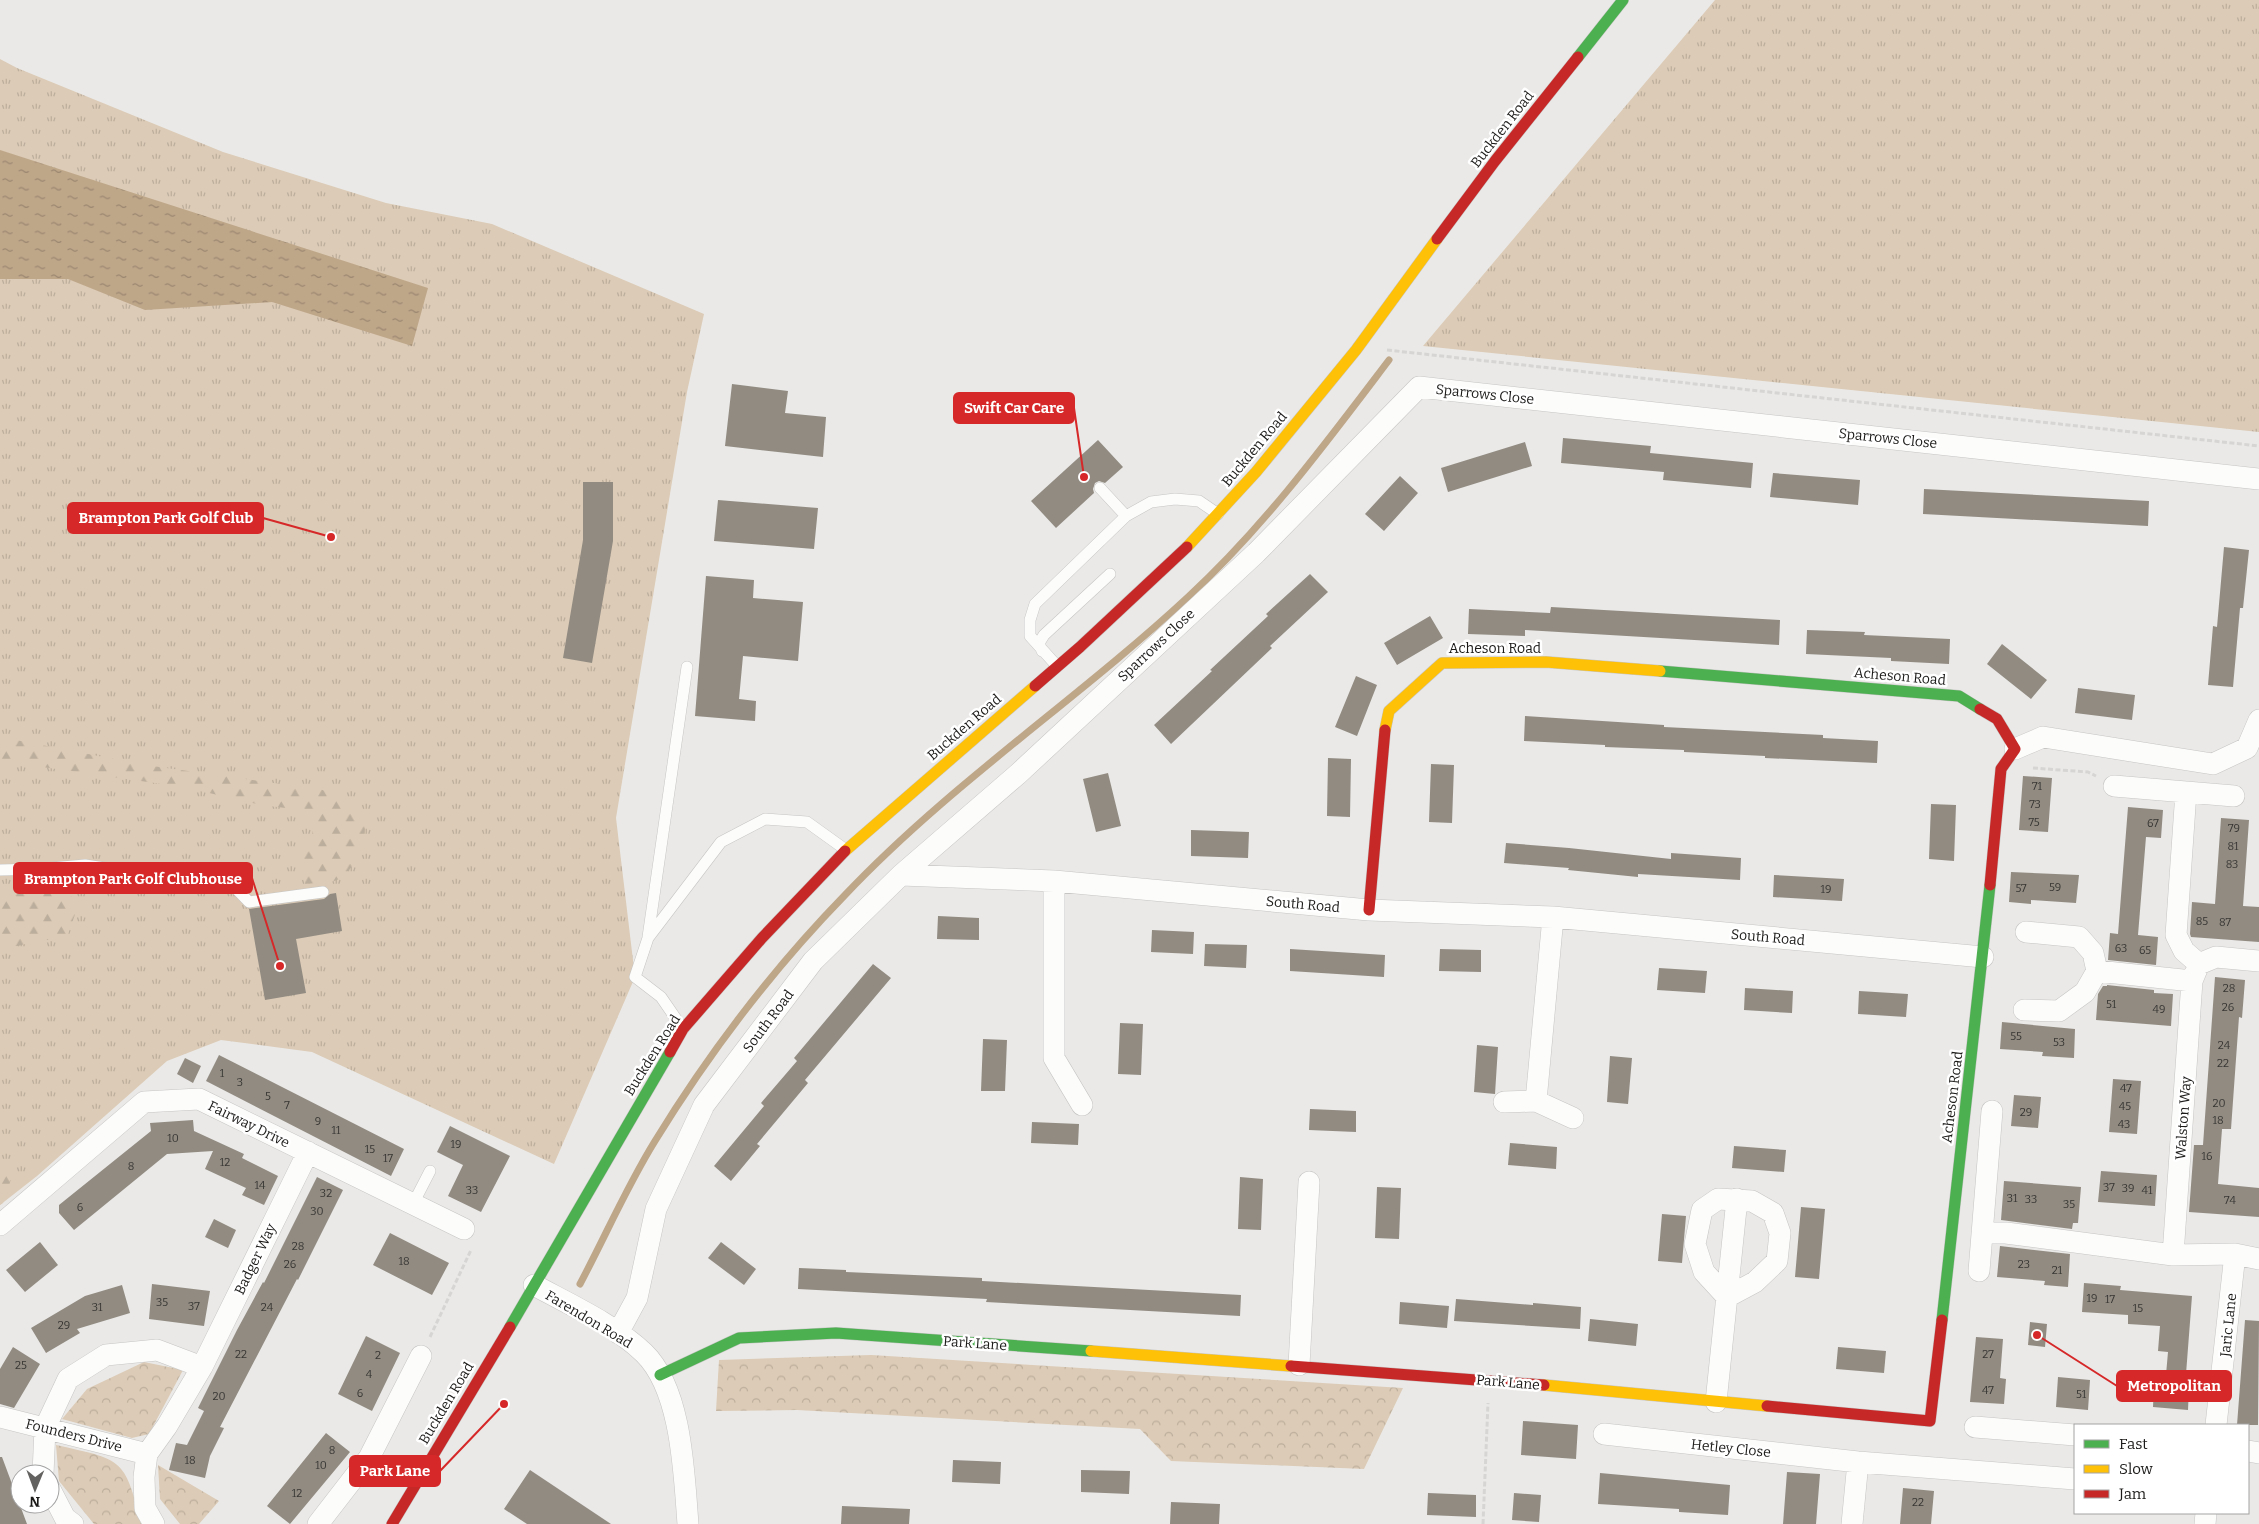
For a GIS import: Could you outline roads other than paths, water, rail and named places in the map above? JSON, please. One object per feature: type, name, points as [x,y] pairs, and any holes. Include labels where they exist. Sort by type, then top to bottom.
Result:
[{"type":"street","name":"Buckden Road","points":[[392,1524],[534,1285],[682,1029],[762,938],[846,850],[1122,610],[1218,514],[1256,472],[1356,350],[1495,160],[1623,0]]},
{"type":"street","name":"Sparrows Close","points":[[901,875],[1018,774],[1256,553],[1419,387],[2259,479]]},
{"type":"street","name":"Acheson Road","points":[[1369,910],[1383,744],[1389,712],[1442,663],[1546,662],[1959,696],[1997,719],[2015,749],[2001,769],[1983,957],[1930,1421]]},
{"type":"street","points":[[2015,749],[2043,737],[2213,764],[2248,748],[2259,724]]},
{"type":"street","points":[[2114,786],[2234,796]]},
{"type":"street","points":[[2186,792],[2176,935],[2195,972]]},
{"type":"street","name":"South Road","points":[[618,1333],[637,1298],[656,1209],[704,1105],[813,962],[901,875],[1054,881],[1369,910],[1553,917],[1983,957]]},
{"type":"street","points":[[1054,881],[1054,1058],[1082,1104]]},
{"type":"street","points":[[1536,1101],[1553,917]]},
{"type":"street","points":[[2024,1010],[2059,1011],[2085,992],[2097,971],[2093,953],[2079,937],[2026,932]]},
{"type":"street","points":[[2097,971],[2195,972],[2216,957],[2259,962]]},
{"type":"street","name":"Walston Way","points":[[2173,1255],[2195,972]]},
{"type":"street","name":"Fairway Drive","points":[[0,1225],[144,1102],[199,1099],[464,1229]]},
{"type":"street","points":[[1504,1102],[1536,1101],[1573,1118]]},
{"type":"street","points":[[1979,1271],[1992,1110]]},
{"type":"street","name":"Badger Way","points":[[154,1524],[145,1508],[144,1478],[148,1454],[202,1367],[308,1152]]},
{"type":"street","points":[[1299,1365],[1309,1182]]},
{"type":"street","points":[[1718,1199],[1752,1200],[1773,1213],[1780,1233],[1777,1261],[1755,1282],[1727,1297],[1704,1272],[1695,1244],[1702,1210],[1718,1199]]},
{"type":"street","points":[[1716,1402],[1737,1199]]},
{"type":"street","points":[[1982,1233],[2006,1233],[2173,1255],[2235,1254],[2259,1259]]},
{"type":"street","name":"Jaric Lane","points":[[2216,1424],[2235,1254]]},
{"type":"street","name":"Farendon Road","points":[[534,1285],[618,1333],[645,1354],[660,1375],[679,1427],[688,1524]]},
{"type":"street","name":"Park Lane","points":[[660,1375],[739,1338],[836,1333],[1489,1380],[1930,1421]]},
{"type":"street","points":[[43,1464],[45,1428],[68,1379],[106,1355],[158,1350],[202,1367]]},
{"type":"street","points":[[318,1524],[369,1458],[421,1356]]},
{"type":"street","name":"Founders Drive","points":[[0,1417],[148,1454]]},
{"type":"street","points":[[1975,1427],[2074,1435]]},
{"type":"street","name":"Hetley Close","points":[[1604,1434],[1858,1462],[2074,1479]]},
{"type":"street","points":[[1852,1524],[1858,1462]]},
{"type":"street","points":[[60,1508],[65,1518],[73,1524]]},
{"type":"lane","points":[[1100,488],[1126,516]]},
{"type":"lane","points":[[1057,666],[1030,636],[1030,620],[1035,604],[1126,516],[1151,502],[1175,499],[1199,501],[1218,514]]},
{"type":"lane","points":[[1042,651],[1039,643],[1044,635],[1110,574]]},
{"type":"lane","points":[[682,1029],[661,997],[635,977],[648,938],[686,667]]},
{"type":"lane","points":[[648,938],[721,842],[765,819],[806,822],[846,850]]},
{"type":"lane","points":[[0,870],[85,865],[144,874],[203,868],[221,873],[249,902],[323,892]]},
{"type":"lane","points":[[413,1204],[430,1171]]},
{"type":"water","points":[[0,150],[428,288],[412,346],[272,302],[145,310],[68,279],[0,279]]},
{"type":"waterway","points":[[580,1284],[635,1176],[697,1076],[767,982],[818,923],[885,855],[927,817],[1146,635],[1216,570],[1243,542],[1293,483],[1389,360]]},
{"type":"place","name":"Swift Car Care","points":[[1084,477]]},
{"type":"place","name":"Brampton Park Golf Club","points":[[331,537]]},
{"type":"place","name":"Brampton Park Golf Clubhouse","points":[[280,966]]},
{"type":"place","name":"Metropolitan","points":[[2037,1335]]},
{"type":"place","name":"Park Lane","points":[[504,1404]]}]
